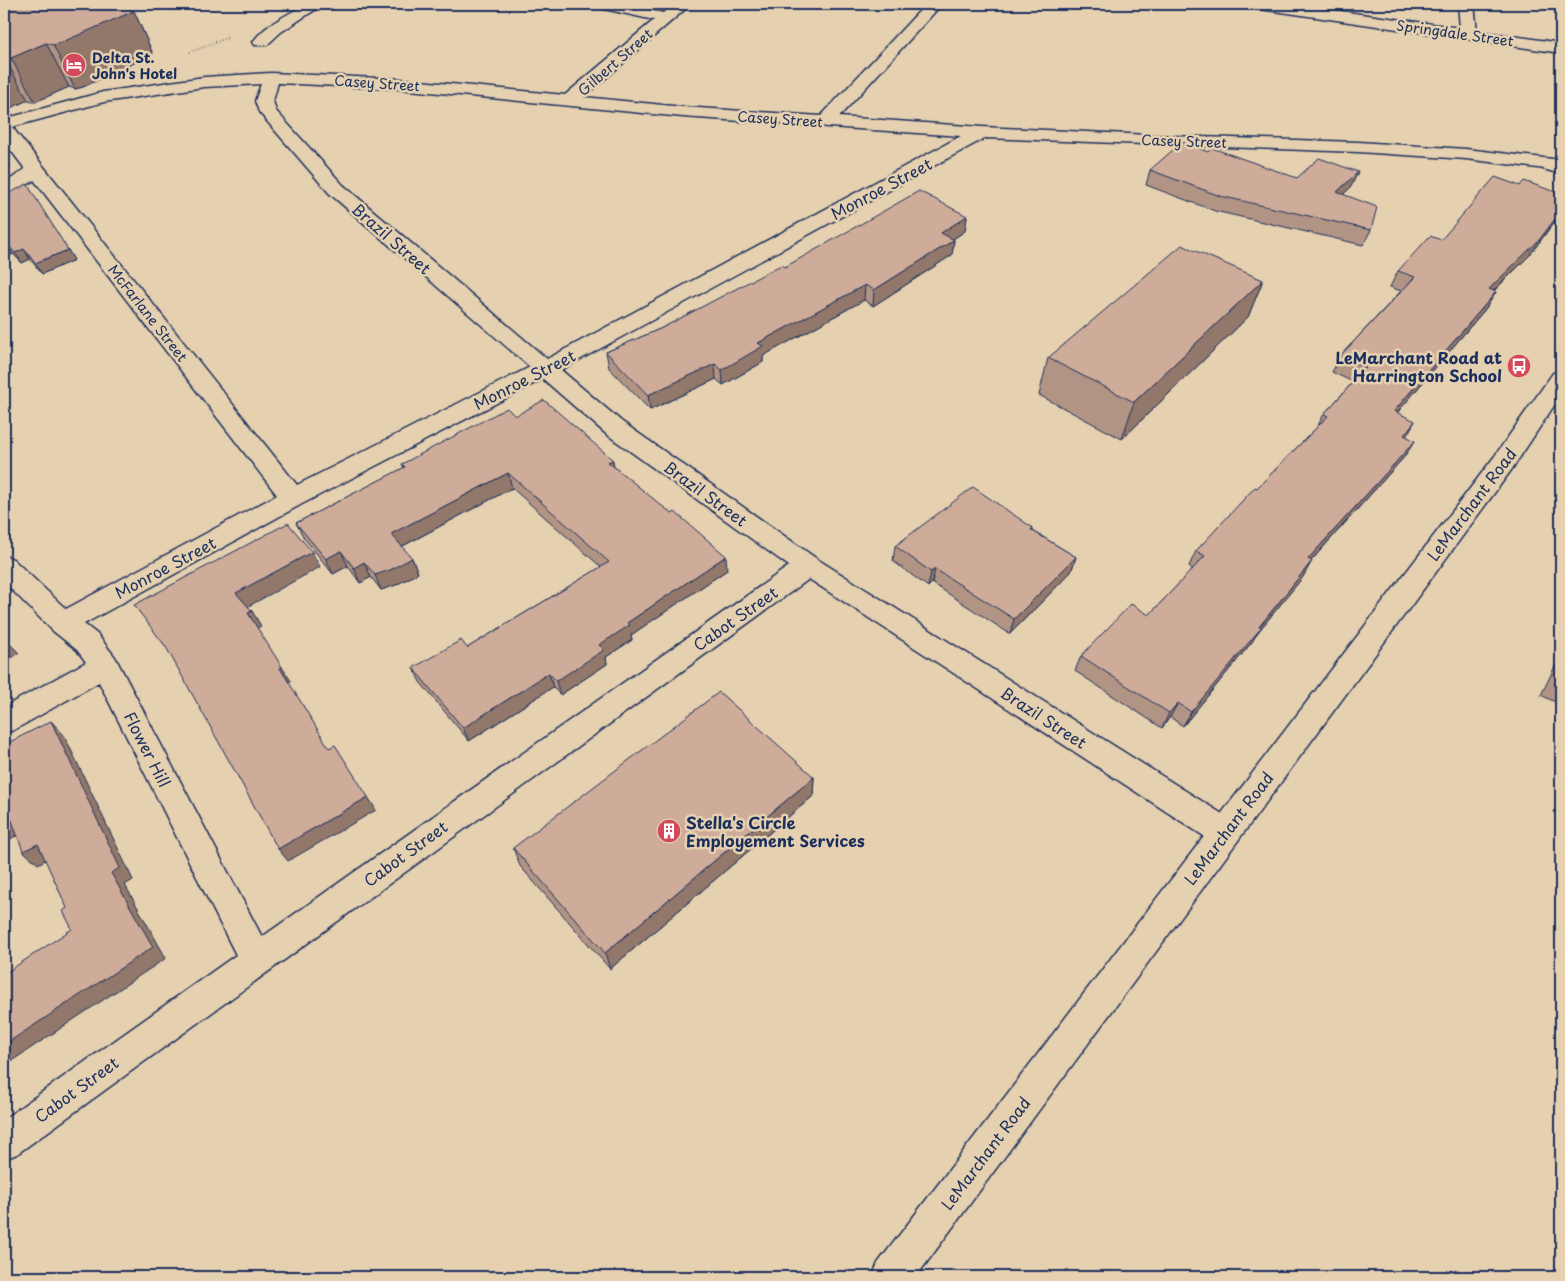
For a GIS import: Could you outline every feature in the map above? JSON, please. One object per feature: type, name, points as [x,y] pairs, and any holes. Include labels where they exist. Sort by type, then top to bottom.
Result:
[{"type":"street","points":[[261,42],[275,29],[316,4]]},
{"type":"street","points":[[600,4],[666,18]]},
{"type":"street","name":"Gilbert Street","points":[[570,101],[683,4]]},
{"type":"street","points":[[825,122],[934,4]]},
{"type":"street","name":"Springdale Street","points":[[1260,4],[1561,48]]},
{"type":"street","points":[[1466,4],[1469,35]]},
{"type":"street","name":"Casey Street","points":[[4,124],[69,105],[118,94],[204,82],[271,78],[400,84],[683,112],[825,122],[1170,141],[1358,147],[1466,154],[1557,166]]},
{"type":"street","name":"Brazil Street","points":[[271,78],[264,101],[268,112],[336,189],[613,427],[808,566],[1224,832]]},
{"type":"street","name":"McFarlane Street","points":[[4,129],[293,498]]},
{"type":"street","name":"Monroe Street","points":[[63,623],[293,498],[545,369],[982,132]]},
{"type":"street","points":[[4,192],[36,170]]},
{"type":"street","name":"LeMarchant Road","points":[[892,1277],[1224,832],[1503,463],[1561,378]]},
{"type":"street","name":"Flower Hill","points":[[4,566],[63,623],[87,642],[105,665],[256,960]]},
{"type":"street","name":"Cabot Street","points":[[4,1141],[808,566]]},
{"type":"street","points":[[4,721],[105,665]]},
{"type":"building","points":[[4,4],[116,4],[134,11],[60,43],[53,45],[46,43],[11,58],[4,56]]},
{"type":"building","points":[[1182,142],[1208,152],[1212,148],[1297,178],[1319,158],[1358,172],[1337,192],[1377,207],[1371,230],[1220,196],[1150,170]]},
{"type":"building","points":[[1495,177],[1520,186],[1524,181],[1561,194],[1561,211],[1539,240],[1489,289],[1496,292],[1394,411],[1415,421],[1404,435],[1415,441],[1308,559],[1312,561],[1259,627],[1261,628],[1191,712],[1178,703],[1169,713],[1081,656],[1131,604],[1149,615],[1205,556],[1196,551],[1255,487],[1257,488],[1328,416],[1324,414],[1366,368],[1340,356],[1415,277],[1398,271],[1430,236],[1441,240]]},
{"type":"building","points":[[27,184],[68,250],[35,263],[24,249],[15,253],[6,243],[4,244],[4,192],[10,193]]},
{"type":"building","points":[[919,191],[967,216],[941,233],[954,240],[874,290],[865,285],[758,343],[763,346],[722,370],[715,364],[648,395],[606,352],[662,328],[781,265],[785,267]]},
{"type":"building","points":[[1182,245],[1263,280],[1134,402],[1048,358]]},
{"type":"building","points":[[544,400],[613,460],[608,462],[672,514],[675,512],[726,556],[627,623],[630,625],[599,645],[604,650],[556,681],[549,673],[463,728],[413,668],[461,640],[467,648],[609,562],[508,473],[391,534],[412,558],[390,570],[375,575],[364,562],[354,568],[341,551],[326,559],[296,523],[405,467],[402,464],[507,408],[515,416]]},
{"type":"building","points":[[973,487],[1033,528],[1031,530],[1076,557],[1014,619],[935,569],[931,572],[895,546]]},
{"type":"building","points":[[288,523],[312,552],[236,593],[252,611],[248,613],[329,748],[335,745],[368,797],[278,849],[166,647],[134,605]]},
{"type":"building","name":"Stella's Circle Employement Services","points":[[719,692],[814,777],[605,953],[513,848]]},
{"type":"building","points":[[51,721],[120,868],[111,873],[153,947],[4,1045],[4,974],[72,929],[63,911],[67,908],[38,844],[23,851],[11,818],[4,822],[4,745]]},
{"type":"place","name":"Delta St. John's Hotel","points":[[74,65]]},
{"type":"place","name":"LeMarchant Road at Harrington School","points":[[1519,366]]},
{"type":"place","name":"Stella's Circle Employement Services","points":[[669,831]]}]
